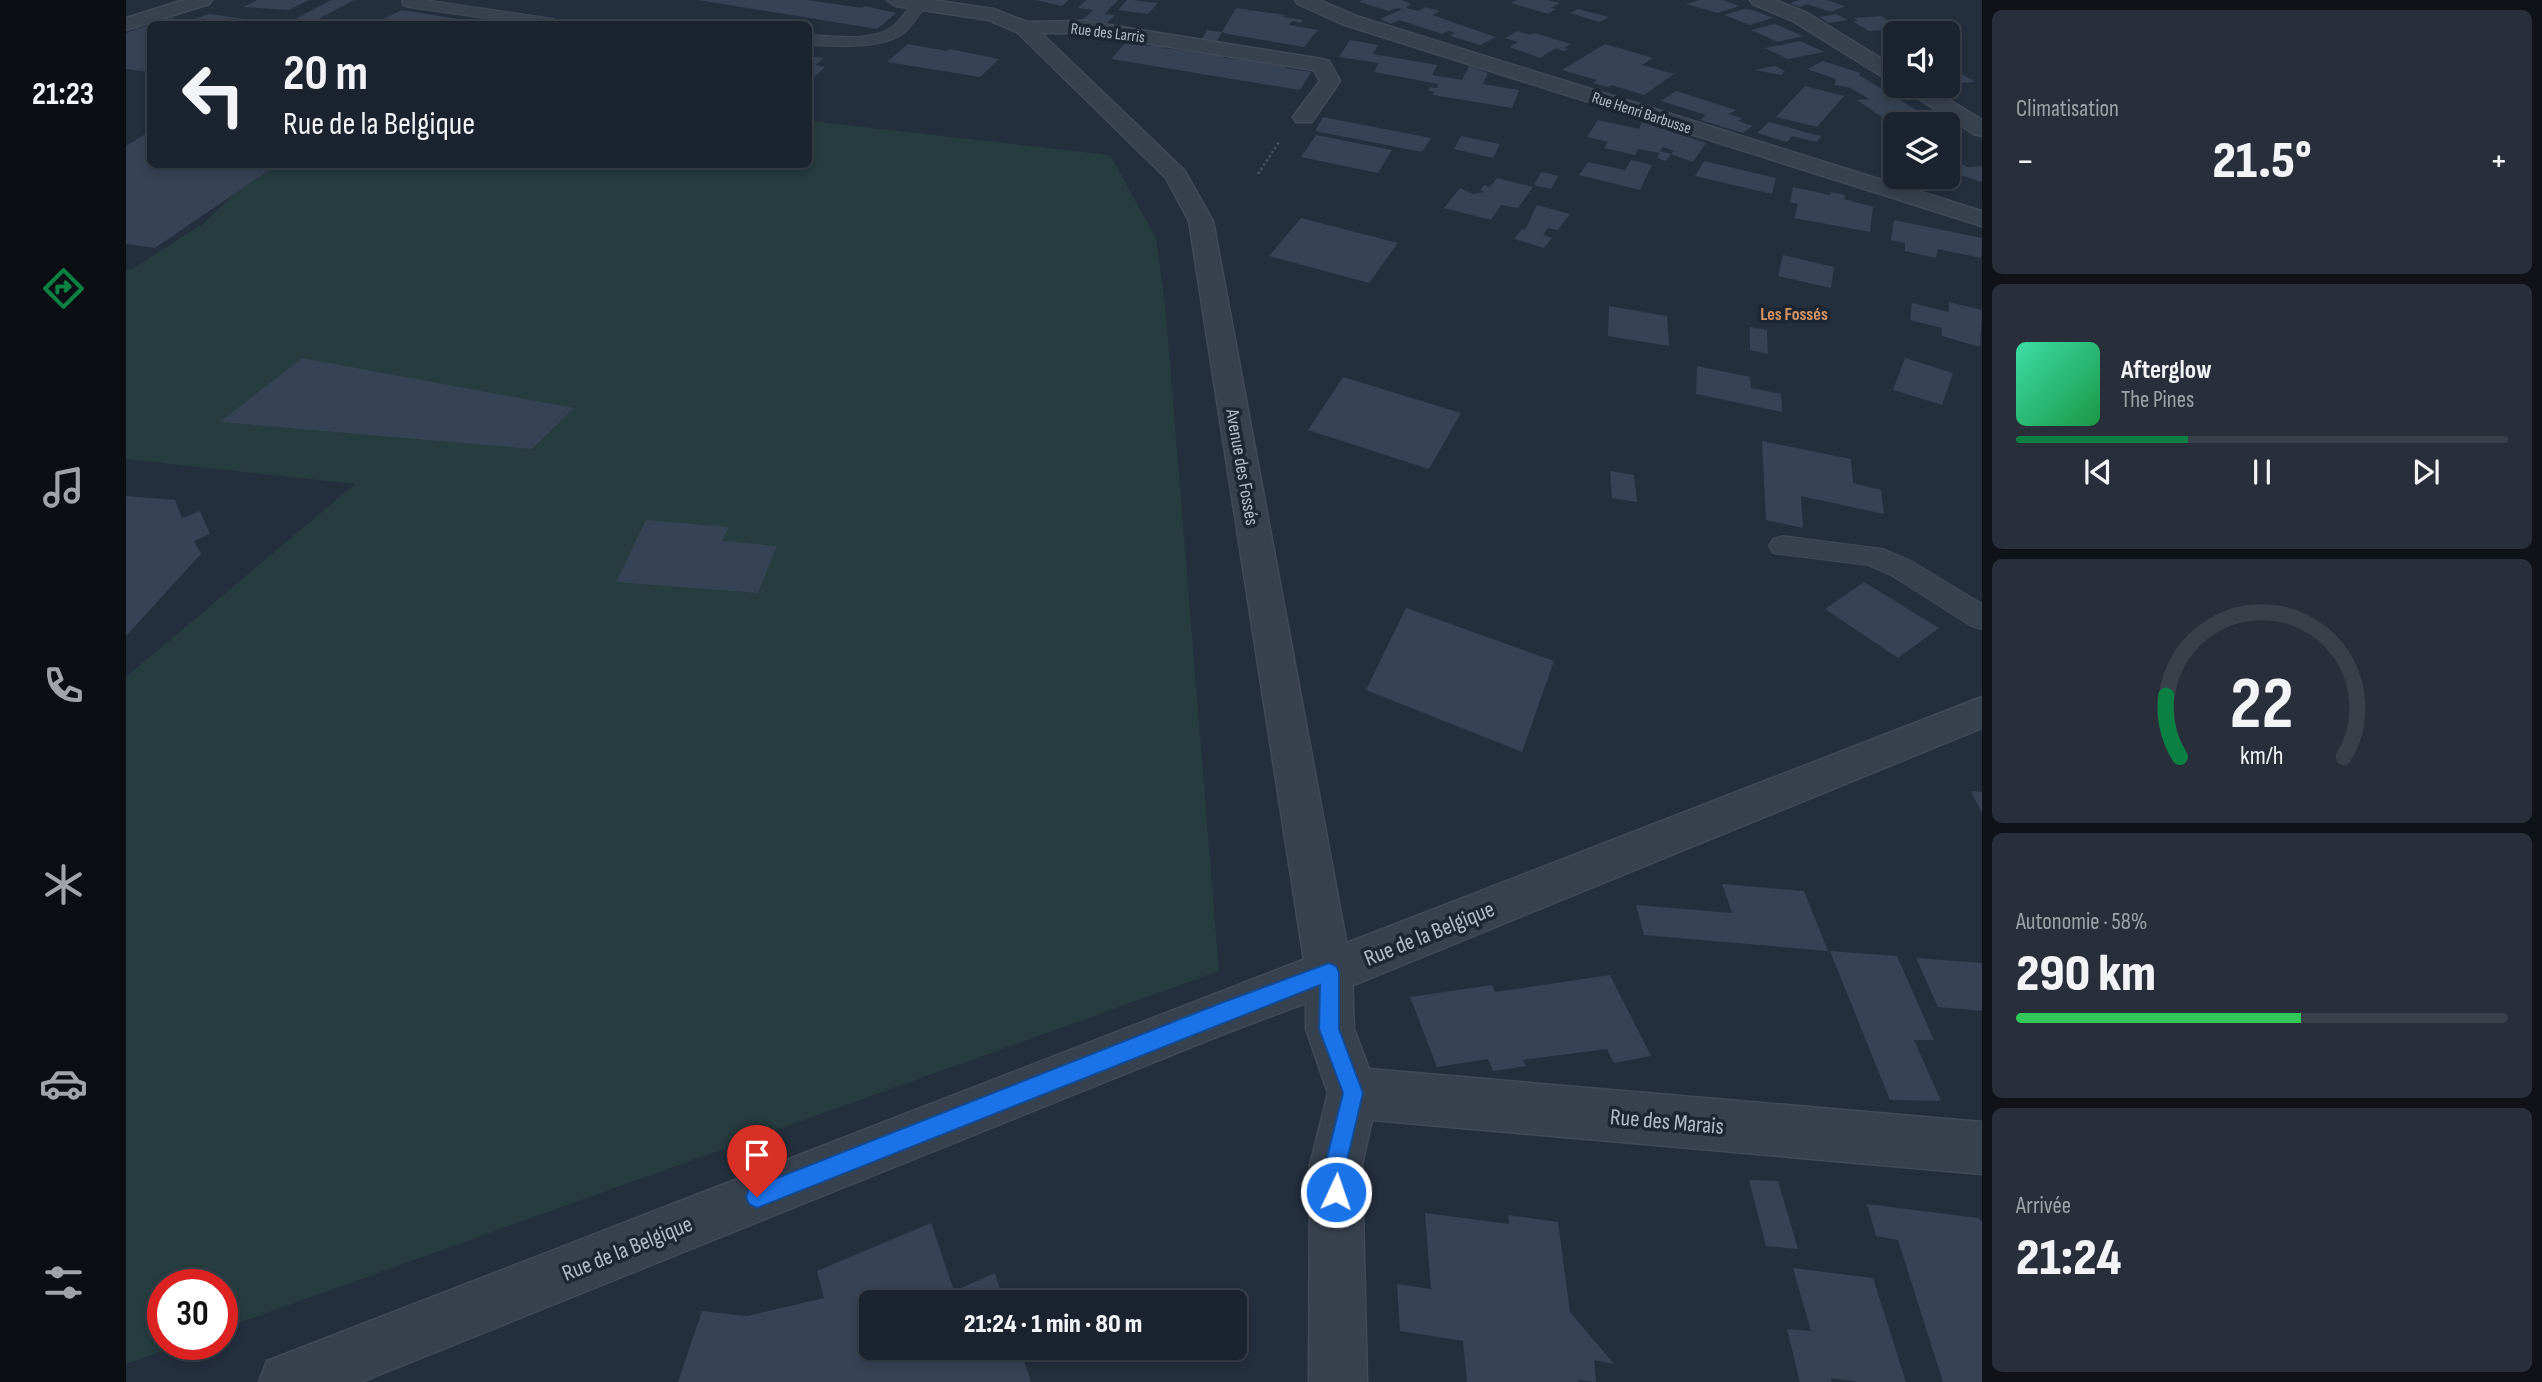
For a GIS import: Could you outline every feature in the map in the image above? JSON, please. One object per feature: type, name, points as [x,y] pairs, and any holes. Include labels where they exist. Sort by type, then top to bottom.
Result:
[{"type":"street","points":[[126,24],[203,0]]},
{"type":"street","name":"Rue des Larris","points":[[895,0],[993,15],[1024,28],[1084,27],[1322,65],[1330,81],[1304,117]]},
{"type":"street","name":"Rue Henri Barbusse","points":[[1304,0],[1349,19],[1982,219]]},
{"type":"street","points":[[1759,0],[1800,17],[1883,69]]},
{"type":"street","name":"Avenue des Fossés","points":[[1024,28],[1176,175],[1201,221],[1329,972],[1329,1029],[1353,1093]]},
{"type":"street","points":[[1932,98],[1982,129]]},
{"type":"street","name":"Rue de la Belgique","points":[[288,1382],[1982,712]]},
{"type":"street","points":[[1338,1382],[1336,1165],[1353,1093]]},
{"type":"street","name":"Rue des Marais","points":[[1353,1093],[1982,1148]]},
{"type":"lane","points":[[408,2],[534,21]]},
{"type":"lane","points":[[812,40],[837,41],[883,36],[897,31],[919,4]]},
{"type":"lane","points":[[1783,546],[1873,556],[1901,568],[1982,618]]},
{"type":"green space","points":[[812,121],[1110,155],[1156,238],[1166,313],[1219,971],[238,1323],[238,1269],[147,1269],[147,1356],[126,1364],[126,677],[355,484],[126,459],[126,270],[132,269],[204,223],[234,194],[273,168],[812,168]]},
{"type":"building","points":[[257,0],[309,0],[289,10],[243,7]]},
{"type":"building","points":[[331,0],[354,0],[315,21],[294,20]]},
{"type":"building","points":[[698,0],[807,0],[862,8],[865,6],[896,13],[877,29]]},
{"type":"building","points":[[1036,0],[1068,0],[1062,6]]},
{"type":"building","points":[[1086,0],[1118,0],[1104,14],[1115,15],[1105,25],[1081,21],[1093,10],[1078,8]]},
{"type":"building","points":[[1127,0],[1158,3],[1148,14],[1118,10]]},
{"type":"building","points":[[1402,0],[1411,4],[1406,8],[1418,11],[1426,7],[1440,11],[1432,15],[1496,37],[1480,45],[1450,36],[1455,33],[1448,31],[1442,34],[1399,20],[1391,24],[1380,19],[1402,9],[1389,11],[1359,2]]},
{"type":"building","points":[[1517,0],[1548,0],[1560,3],[1551,8],[1556,9],[1548,14],[1511,3]]},
{"type":"building","points":[[1699,0],[1723,0],[1739,6],[1718,13],[1686,4]]},
{"type":"building","points":[[1799,0],[1826,0],[1845,6],[1831,12],[1807,4],[1800,7],[1790,3]]},
{"type":"building","points":[[1236,8],[1285,15],[1283,17],[1303,20],[1301,23],[1292,21],[1289,25],[1318,30],[1304,47],[1222,32]]},
{"type":"building","points":[[1578,9],[1609,17],[1600,22],[1570,13]]},
{"type":"building","points":[[1744,9],[1773,18],[1750,25],[1724,15]]},
{"type":"building","points":[[402,10],[471,21],[379,21]]},
{"type":"building","points":[[210,14],[259,21],[188,21]]},
{"type":"building","points":[[1836,14],[1848,20],[1829,23],[1819,17]]},
{"type":"building","points":[[1881,16],[1889,21],[1883,21],[1883,30],[1869,31],[1852,21],[1858,21],[1854,18]]},
{"type":"building","points":[[172,18],[188,21],[164,21]]},
{"type":"building","points":[[1775,24],[1803,36],[1778,42],[1751,30]]},
{"type":"building","points":[[147,26],[147,72],[126,69],[126,33]]},
{"type":"building","points":[[1207,30],[1222,32],[1216,42],[1201,40]]},
{"type":"building","points":[[1517,31],[1531,35],[1535,33],[1571,44],[1564,48],[1568,49],[1564,51],[1556,48],[1540,58],[1509,47],[1518,42],[1505,38]]},
{"type":"building","points":[[1350,40],[1378,45],[1373,54],[1437,65],[1432,75],[1462,80],[1469,66],[1488,73],[1483,84],[1519,90],[1512,108],[1433,95],[1434,92],[1428,91],[1430,87],[1437,88],[1438,84],[1374,72],[1379,63],[1339,57]]},
{"type":"building","points":[[1800,41],[1824,52],[1788,59],[1765,48]]},
{"type":"building","points":[[1126,42],[1225,56],[1223,58],[1287,65],[1285,68],[1311,72],[1300,90],[1111,59]]},
{"type":"building","points":[[908,44],[999,59],[980,77],[887,62]]},
{"type":"building","points":[[1605,44],[1653,58],[1642,65],[1674,74],[1644,95],[1612,85],[1608,87],[1593,83],[1597,80],[1562,70]]},
{"type":"building","points":[[812,56],[824,58],[815,65],[825,67],[812,79]]},
{"type":"building","points":[[1823,61],[1861,73],[1859,75],[1883,90],[1883,98],[1897,98],[1920,112],[1883,112],[1883,118],[1857,100],[1869,99],[1851,88],[1835,85],[1836,79],[1807,69]]},
{"type":"building","points":[[1775,66],[1785,71],[1781,75],[1754,70]]},
{"type":"building","points":[[1960,73],[1975,82],[1960,83]]},
{"type":"building","points":[[1805,86],[1844,96],[1817,127],[1776,117]]},
{"type":"building","points":[[1676,91],[1736,110],[1729,114],[1742,118],[1738,121],[1753,126],[1743,133],[1700,120],[1706,115],[1661,101]]},
{"type":"building","points":[[1323,117],[1431,138],[1422,152],[1315,131]]},
{"type":"building","points":[[1598,120],[1639,129],[1642,122],[1706,143],[1693,162],[1671,154],[1666,161],[1657,158],[1659,153],[1638,149],[1635,155],[1604,148],[1608,142],[1587,137]],"holes":[[[1663,147],[1674,151],[1671,154],[1660,151]]]},
{"type":"building","points":[[1769,122],[1821,136],[1817,142],[1792,136],[1787,142],[1757,133]]},
{"type":"building","points":[[1316,135],[1392,150],[1378,173],[1301,157]]},
{"type":"building","points":[[147,136],[147,168],[272,168],[155,248],[126,244],[126,146]]},
{"type":"building","points":[[1461,136],[1500,144],[1493,158],[1454,149]]},
{"type":"building","points":[[1631,160],[1652,165],[1640,190],[1579,175],[1588,162],[1625,170]]},
{"type":"building","points":[[1704,161],[1776,178],[1772,194],[1695,176]]},
{"type":"building","points":[[1960,164],[1967,167],[1982,166],[1982,182],[1960,175]]},
{"type":"building","points":[[1541,172],[1558,176],[1551,189],[1534,185]]},
{"type":"building","points":[[1497,178],[1533,187],[1518,208],[1501,205],[1491,220],[1444,208],[1460,188],[1473,194],[1484,192],[1480,190],[1484,185],[1490,187]]},
{"type":"building","points":[[1793,187],[1830,195],[1831,192],[1845,195],[1844,199],[1873,207],[1870,232],[1794,218],[1798,204],[1790,202]]},
{"type":"building","points":[[1537,205],[1570,214],[1558,230],[1548,228],[1543,235],[1552,238],[1544,248],[1514,239],[1522,229],[1525,230]]},
{"type":"building","points":[[1301,218],[1398,243],[1369,283],[1269,256]]},
{"type":"building","points":[[1894,220],[1982,238],[1981,258],[1938,249],[1936,258],[1905,251],[1905,243],[1891,240]]},
{"type":"building","points":[[1783,255],[1834,267],[1831,288],[1778,276]]},
{"type":"building","points":[[1949,302],[1982,310],[1980,347],[1942,336],[1942,328],[1910,320],[1912,303],[1949,312]]},
{"type":"building","points":[[1609,306],[1667,316],[1669,346],[1608,336]]},
{"type":"building","points":[[1750,327],[1767,330],[1768,354],[1750,350]]},
{"type":"building","points":[[302,358],[574,408],[532,449],[220,422]]},
{"type":"building","points":[[1905,358],[1953,373],[1942,405],[1893,390]]},
{"type":"building","points":[[1697,366],[1750,377],[1751,388],[1781,394],[1782,412],[1696,394]]},
{"type":"building","points":[[1343,377],[1461,413],[1429,469],[1308,430]]},
{"type":"building","points":[[1762,441],[1851,459],[1853,483],[1881,490],[1884,514],[1801,496],[1803,528],[1766,520]]},
{"type":"building","points":[[1610,471],[1634,475],[1637,502],[1612,498]]},
{"type":"building","points":[[126,496],[175,500],[182,518],[200,511],[210,534],[194,541],[201,554],[126,636]]},
{"type":"building","points":[[646,520],[729,527],[722,541],[777,546],[758,593],[616,582]]},
{"type":"building","points":[[1864,582],[1939,628],[1898,658],[1825,609]]},
{"type":"building","points":[[1406,608],[1554,661],[1522,752],[1366,690]]},
{"type":"building","points":[[1971,791],[1982,792],[1982,813]]},
{"type":"building","points":[[1722,884],[1804,891],[1828,951],[1644,935],[1636,905],[1732,913]]},
{"type":"building","points":[[1830,951],[1897,956],[1934,1040],[1914,1040],[1941,1101],[1890,1100]]},
{"type":"building","points":[[1916,958],[1982,963],[1982,1011],[1938,1007]]},
{"type":"building","points":[[1610,975],[1651,1056],[1614,1063],[1607,1049],[1523,1060],[1526,1066],[1493,1071],[1488,1059],[1437,1067],[1410,997],[1492,985],[1495,992]]},
{"type":"building","points":[[1749,1180],[1778,1181],[1798,1249],[1766,1246]]},
{"type":"building","points":[[1867,1204],[1978,1218],[1982,1222],[1982,1382],[1943,1382],[1898,1240],[1876,1236]]},
{"type":"building","points":[[1425,1213],[1509,1224],[1508,1215],[1558,1222],[1570,1312],[1614,1364],[1594,1360],[1596,1382],[1467,1382],[1463,1341],[1400,1331],[1397,1284],[1431,1289]]},
{"type":"building","points":[[931,1223],[954,1290],[859,1290],[859,1360],[1024,1360],[1031,1382],[678,1382],[702,1311],[747,1316],[824,1298],[817,1271]]},
{"type":"building","points":[[1793,1268],[1873,1278],[1906,1382],[1859,1382],[1831,1378],[1832,1382],[1800,1382],[1787,1329],[1811,1331]]},
{"type":"building","points":[[995,1273],[1000,1290],[956,1290]]},
{"type":"district","name":"Les Fossés","points":[[1794,314]]},
{"type":"route","points":[[757,1197],[1221,1012],[1329,972],[1329,1029],[1353,1093],[1336,1165],[1336,1192]]}]
